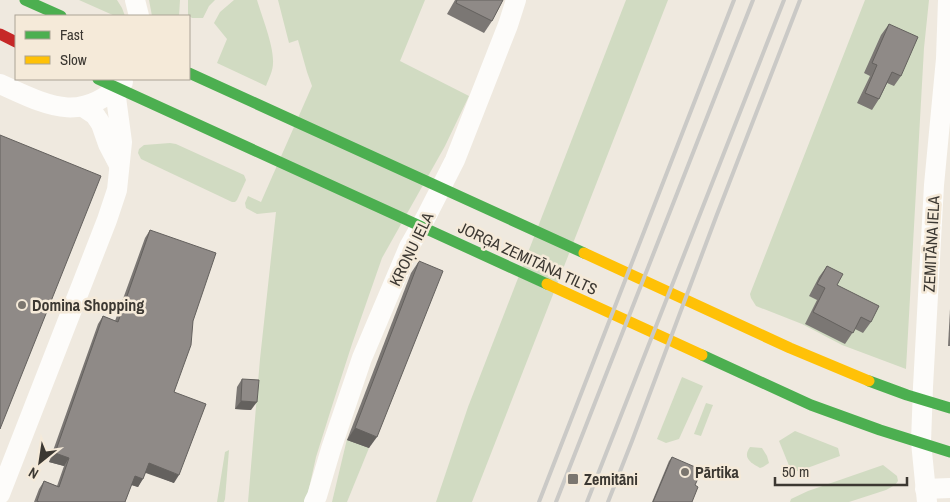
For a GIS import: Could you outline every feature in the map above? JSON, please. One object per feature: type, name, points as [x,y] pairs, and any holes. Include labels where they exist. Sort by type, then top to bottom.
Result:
[{"type":"main road","points":[[25,0],[60,15]]},
{"type":"main road","points":[[0,34],[15,42]]},
{"type":"main road","name":"JORĢA ZEMITĀNA TILTS","points":[[190,74],[781,345],[886,388],[950,408]]},
{"type":"main road","name":"JORĢA ZEMITĀNA TILTS","points":[[100,80],[811,405],[852,421],[950,452]]},
{"type":"street","points":[[135,0],[140,15]]},
{"type":"street","name":"KROŅU IELA","points":[[314,502],[362,358],[409,247],[455,160],[508,26],[516,0]]},
{"type":"street","name":"ZEMITĀNA IELA","points":[[948,0],[946,58],[934,185],[921,442],[926,495],[950,488]]},
{"type":"street","points":[[0,84],[60,108],[82,107],[103,99],[120,84]]},
{"type":"street","points":[[0,494],[117,190],[122,142],[120,84]]},
{"type":"street","points":[[82,107],[95,115],[101,124],[108,144],[120,167]]},
{"type":"green space","points":[[79,0],[117,0],[125,15],[113,15]]},
{"type":"green space","points":[[149,0],[180,0],[179,15],[152,15]]},
{"type":"green space","points":[[188,0],[215,0],[209,6],[203,18],[192,18],[188,15]]},
{"type":"green space","points":[[234,0],[257,0],[270,40],[273,56],[272,69],[266,86],[217,63],[227,39],[214,23],[220,12]]},
{"type":"green space","points":[[278,0],[425,0],[400,61],[469,96],[445,146],[382,258],[316,457],[306,502],[248,502],[260,359],[276,212],[257,214],[246,208],[245,203],[248,196],[261,202],[312,86],[298,40],[289,43]]},
{"type":"green space","points":[[626,0],[668,0],[472,502],[436,502],[468,407]]},
{"type":"green space","points":[[865,0],[929,0],[924,48],[906,369],[842,345],[802,324],[756,306],[750,294]]},
{"type":"green space","points":[[170,143],[244,175],[246,180],[237,200],[232,202],[141,159],[138,153],[139,149],[144,145]]},
{"type":"green space","points":[[682,377],[703,386],[679,439],[666,443],[657,439]]},
{"type":"green space","points":[[706,403],[713,405],[701,436],[694,434]]},
{"type":"green space","points":[[795,431],[838,448],[840,456],[799,471],[794,471],[790,468],[779,441]]},
{"type":"green space","points":[[347,439],[369,448],[347,502],[332,502]]},
{"type":"green space","points":[[750,447],[762,448],[769,463],[760,468],[751,462],[747,457]]},
{"type":"green space","points":[[229,450],[225,499],[224,502],[217,502],[225,452]]},
{"type":"green space","points":[[883,465],[897,476],[898,481],[886,490],[849,502],[790,502],[791,499],[808,491]]},
{"type":"building","points":[[457,0],[503,0],[492,21],[456,3]]},
{"type":"building","points":[[889,24],[918,37],[901,76],[892,72],[879,99],[865,93],[877,65],[872,63]]},
{"type":"building","name":"Domina Shopping","points":[[0,135],[101,176],[0,429]]},
{"type":"building","points":[[150,230],[216,253],[193,321],[191,345],[174,392],[206,404],[179,475],[149,463],[143,479],[135,476],[125,502],[39,502],[37,501],[44,481],[59,487],[69,458],[55,453],[103,316],[118,322]]},
{"type":"building","points":[[419,261],[443,271],[377,437],[355,428]]},
{"type":"building","points":[[827,266],[843,274],[837,285],[879,306],[871,322],[861,317],[853,333],[813,312],[825,288],[817,284]]},
{"type":"building","points":[[242,379],[259,380],[257,402],[241,401]]},
{"type":"building","name":"Zemitāni","points":[[672,457],[702,470],[695,485],[698,487],[692,502],[653,502]]},
{"type":"railway","points":[[539,502],[734,0]]},
{"type":"railway","points":[[556,502],[753,0]]},
{"type":"railway","points":[[587,502],[784,0]]},
{"type":"railway","points":[[608,502],[800,0]]},
{"type":"traffic: fast","points":[[25,0],[59,15]]},
{"type":"traffic: fast","points":[[190,73],[584,253]]},
{"type":"traffic: fast","points":[[100,80],[547,284]]},
{"type":"traffic: fast","points":[[702,355],[811,405],[880,430],[950,452]]},
{"type":"traffic: fast","points":[[869,381],[950,408]]},
{"type":"traffic: slow","points":[[584,253],[790,348],[869,381]]},
{"type":"traffic: slow","points":[[547,284],[702,355]]},
{"type":"traffic: jam","points":[[0,34],[15,42]]},
{"type":"place","name":"Domina Shopping","points":[[22,305]]},
{"type":"place","name":"Pārtika","points":[[685,472]]},
{"type":"place","name":"Zemitāni","points":[[573,479]]}]
